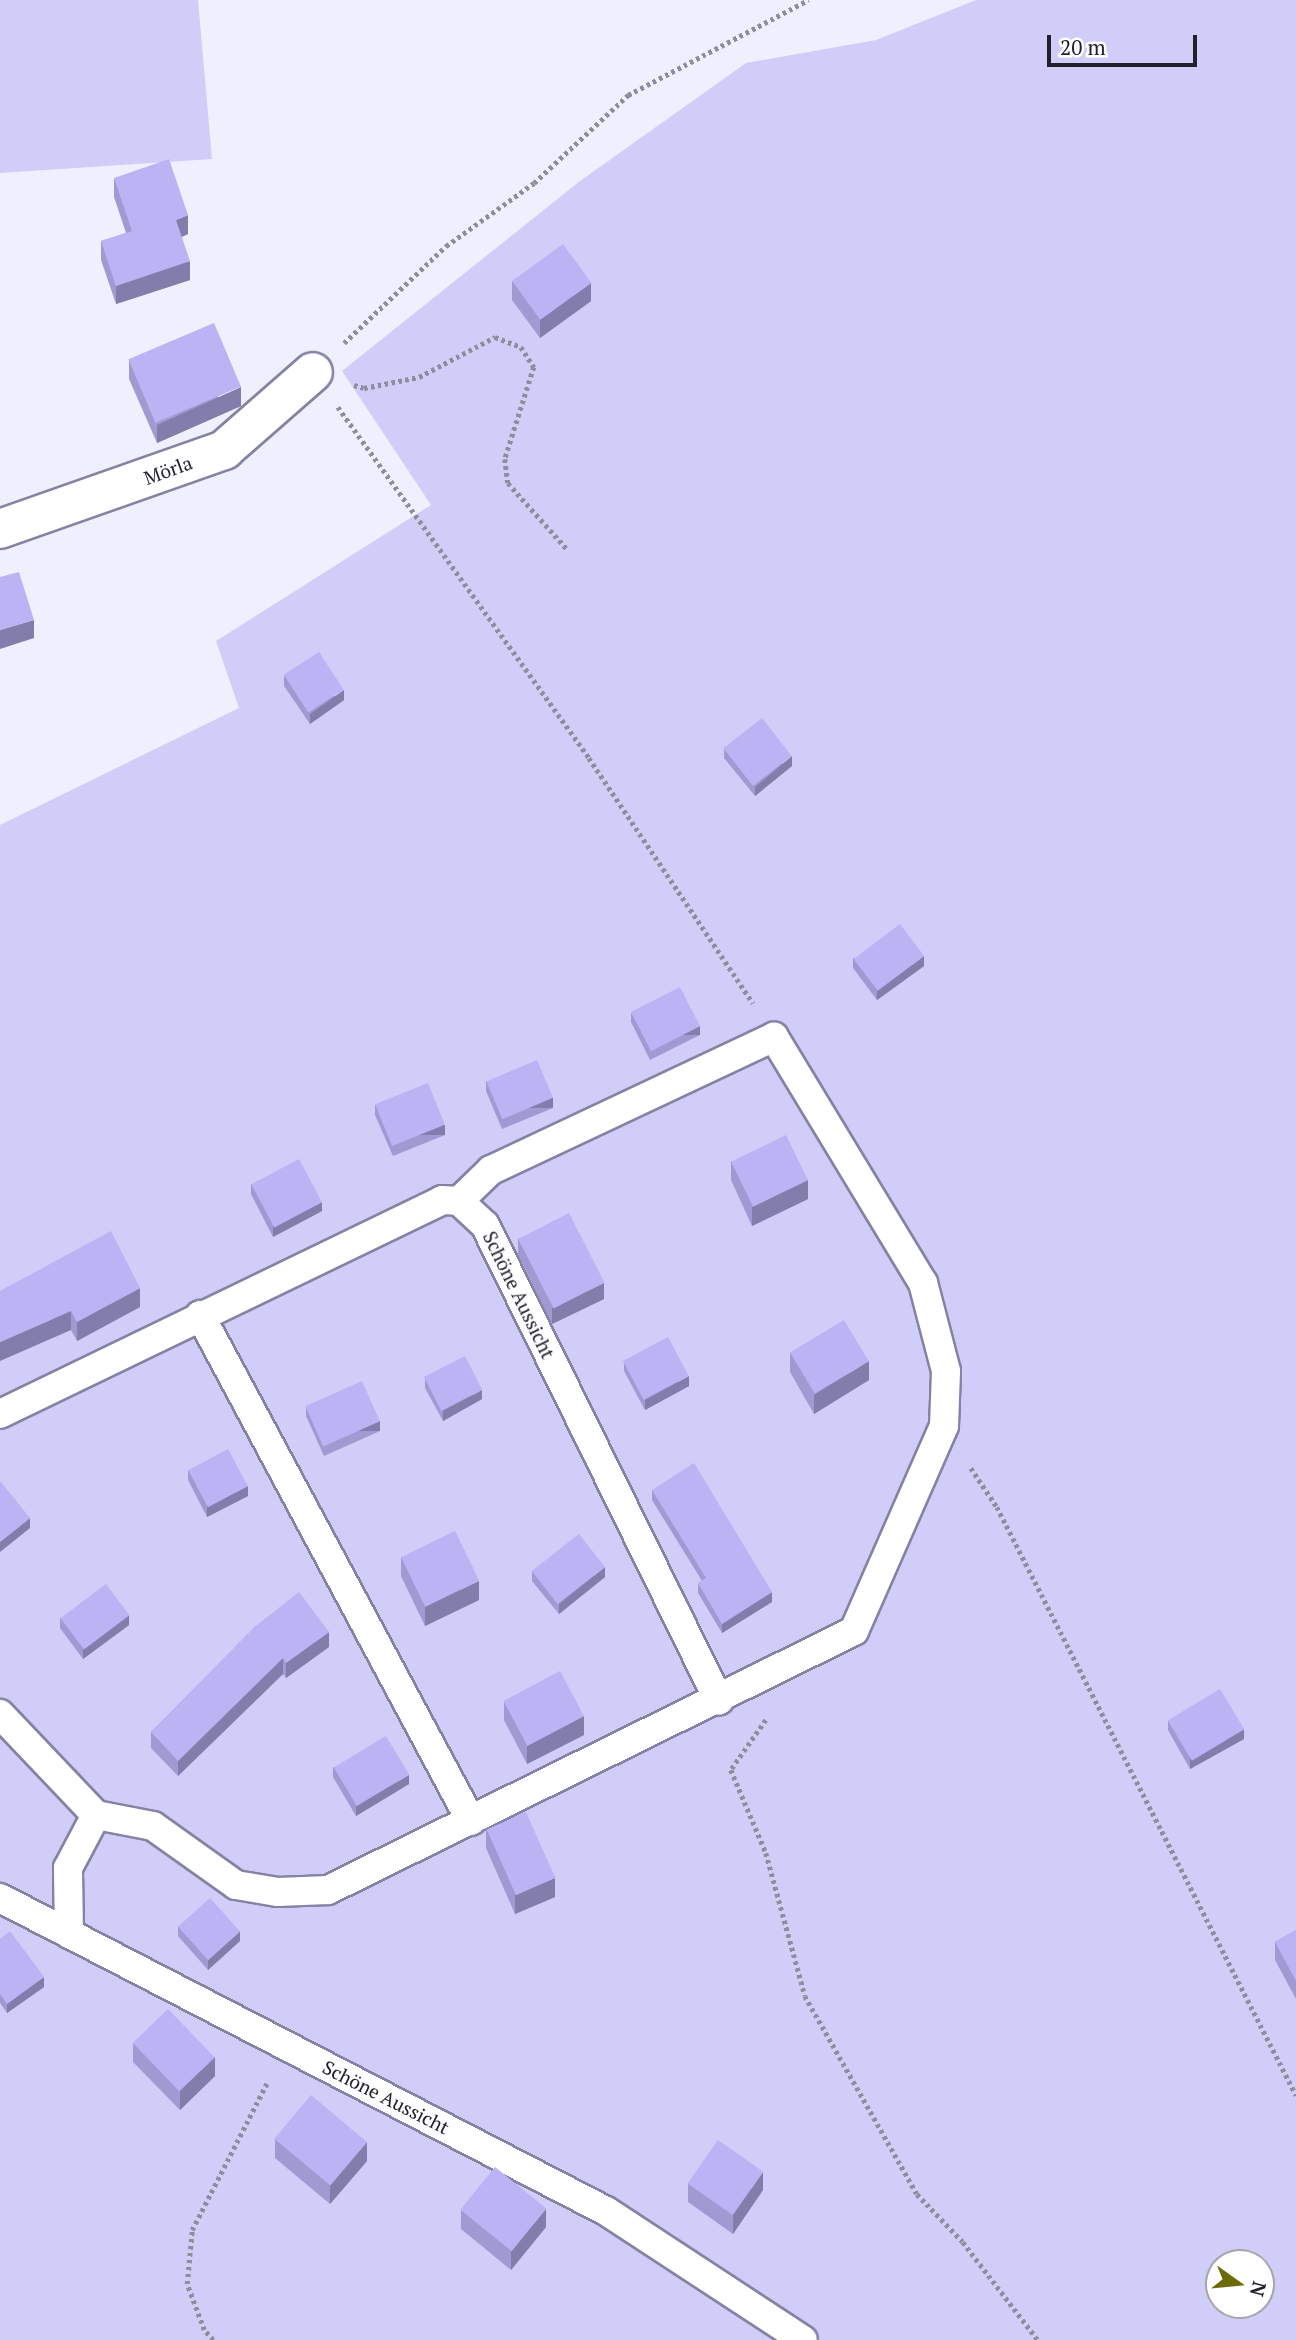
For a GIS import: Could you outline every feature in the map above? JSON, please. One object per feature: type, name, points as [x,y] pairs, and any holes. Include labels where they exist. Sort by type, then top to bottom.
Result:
[{"type":"street","name":"Mörla","points":[[0,529],[224,450],[313,372]]},
{"type":"lane","points":[[0,1414],[442,1200],[459,1201],[491,1170],[774,1037],[923,1283],[946,1371],[944,1426],[854,1631],[719,1701],[328,1890],[278,1892],[236,1885],[153,1826],[96,1815],[0,1713]]},
{"type":"lane","name":"Schöne Aussicht","points":[[459,1201],[485,1225],[719,1701]]},
{"type":"lane","points":[[200,1315],[471,1821]]},
{"type":"lane","points":[[69,1934],[68,1868],[96,1815]]},
{"type":"lane","name":"Schöne Aussicht","points":[[0,1898],[606,2211],[803,2340]]},
{"type":"path","points":[[313,372],[446,246],[534,183],[628,95],[808,0]]},
{"type":"path","points":[[313,372],[364,388],[419,377],[495,337],[521,347],[534,367],[505,459],[508,483],[568,550]]},
{"type":"path","points":[[313,372],[589,758],[774,1037]]},
{"type":"path","points":[[944,1426],[997,1507],[1296,2095]]},
{"type":"path","points":[[773,1710],[731,1770],[766,1853],[805,1996],[917,2194],[962,2242],[1038,2340]]},
{"type":"path","points":[[213,2340],[204,2330],[187,2284],[192,2230],[286,2046]]},
{"type":"shaded area","points":[[0,0],[198,0],[212,159],[0,173]]},
{"type":"shaded area","points":[[976,0],[1296,0],[1296,2340],[0,2340],[0,825],[239,708],[216,641],[431,505],[342,371],[580,181],[746,63],[876,40]]},
{"type":"building","points":[[169,159],[188,215],[176,220],[190,261],[116,286],[101,241],[132,231],[114,178]]},
{"type":"building","points":[[563,244],[591,283],[540,320],[512,281]]},
{"type":"building","points":[[214,323],[241,387],[155,423],[128,359]]},
{"type":"building","points":[[19,572],[34,620],[0,630],[0,577]]},
{"type":"building","points":[[319,652],[344,690],[308,713],[284,675]]},
{"type":"building","points":[[762,718],[792,756],[753,786],[723,748]]},
{"type":"building","points":[[900,924],[924,956],[878,991],[854,959]]},
{"type":"building","points":[[680,987],[700,1026],[651,1051],[631,1012]]},
{"type":"building","points":[[537,1060],[553,1098],[502,1119],[486,1081]]},
{"type":"building","points":[[428,1083],[445,1125],[392,1146],[375,1104]]},
{"type":"building","points":[[786,1135],[808,1180],[753,1207],[731,1162]]},
{"type":"building","points":[[299,1159],[322,1202],[274,1228],[251,1184]]},
{"type":"building","points":[[569,1213],[604,1282],[554,1308],[518,1239]]},
{"type":"building","points":[[111,1231],[140,1288],[77,1322],[71,1311],[0,1342],[0,1291]]},
{"type":"building","points":[[844,1320],[869,1361],[815,1394],[790,1352]]},
{"type":"building","points":[[668,1337],[689,1376],[644,1400],[623,1361]]},
{"type":"building","points":[[465,1356],[482,1390],[441,1411],[424,1377]]},
{"type":"building","points":[[362,1381],[380,1421],[323,1446],[305,1406]]},
{"type":"building","points":[[228,1449],[248,1486],[208,1507],[188,1470]]},
{"type":"building","points":[[694,1463],[772,1592],[722,1624],[698,1583],[706,1578],[652,1490]]},
{"type":"building","points":[[0,1483],[30,1518],[0,1542]]},
{"type":"building","points":[[455,1531],[479,1580],[425,1607],[401,1557]]},
{"type":"building","points":[[579,1534],[605,1567],[558,1604],[532,1571]]},
{"type":"building","points":[[106,1584],[129,1615],[84,1649],[60,1618]]},
{"type":"building","points":[[299,1592],[329,1632],[286,1663],[283,1658],[178,1761],[151,1732],[257,1625]]},
{"type":"building","points":[[560,1671],[584,1716],[527,1746],[503,1701]]},
{"type":"building","points":[[1220,1689],[1244,1729],[1192,1761],[1168,1720]]},
{"type":"building","points":[[386,1736],[409,1775],[357,1806],[334,1767]]},
{"type":"building","points":[[526,1812],[555,1878],[516,1895],[487,1829]]},
{"type":"building","points":[[210,1898],[240,1931],[208,1960],[178,1927]]},
{"type":"building","points":[[1296,1930],[1296,1981],[1275,1942]]},
{"type":"building","points":[[10,1931],[44,1977],[7,2004],[0,1994],[0,1939]]},
{"type":"building","points":[[168,2009],[215,2057],[179,2091],[133,2043]]},
{"type":"building","points":[[311,2095],[367,2142],[330,2186],[274,2139]]},
{"type":"building","points":[[718,2140],[763,2172],[733,2215],[688,2183]]},
{"type":"building","points":[[495,2167],[546,2209],[512,2251],[460,2210]]}]
